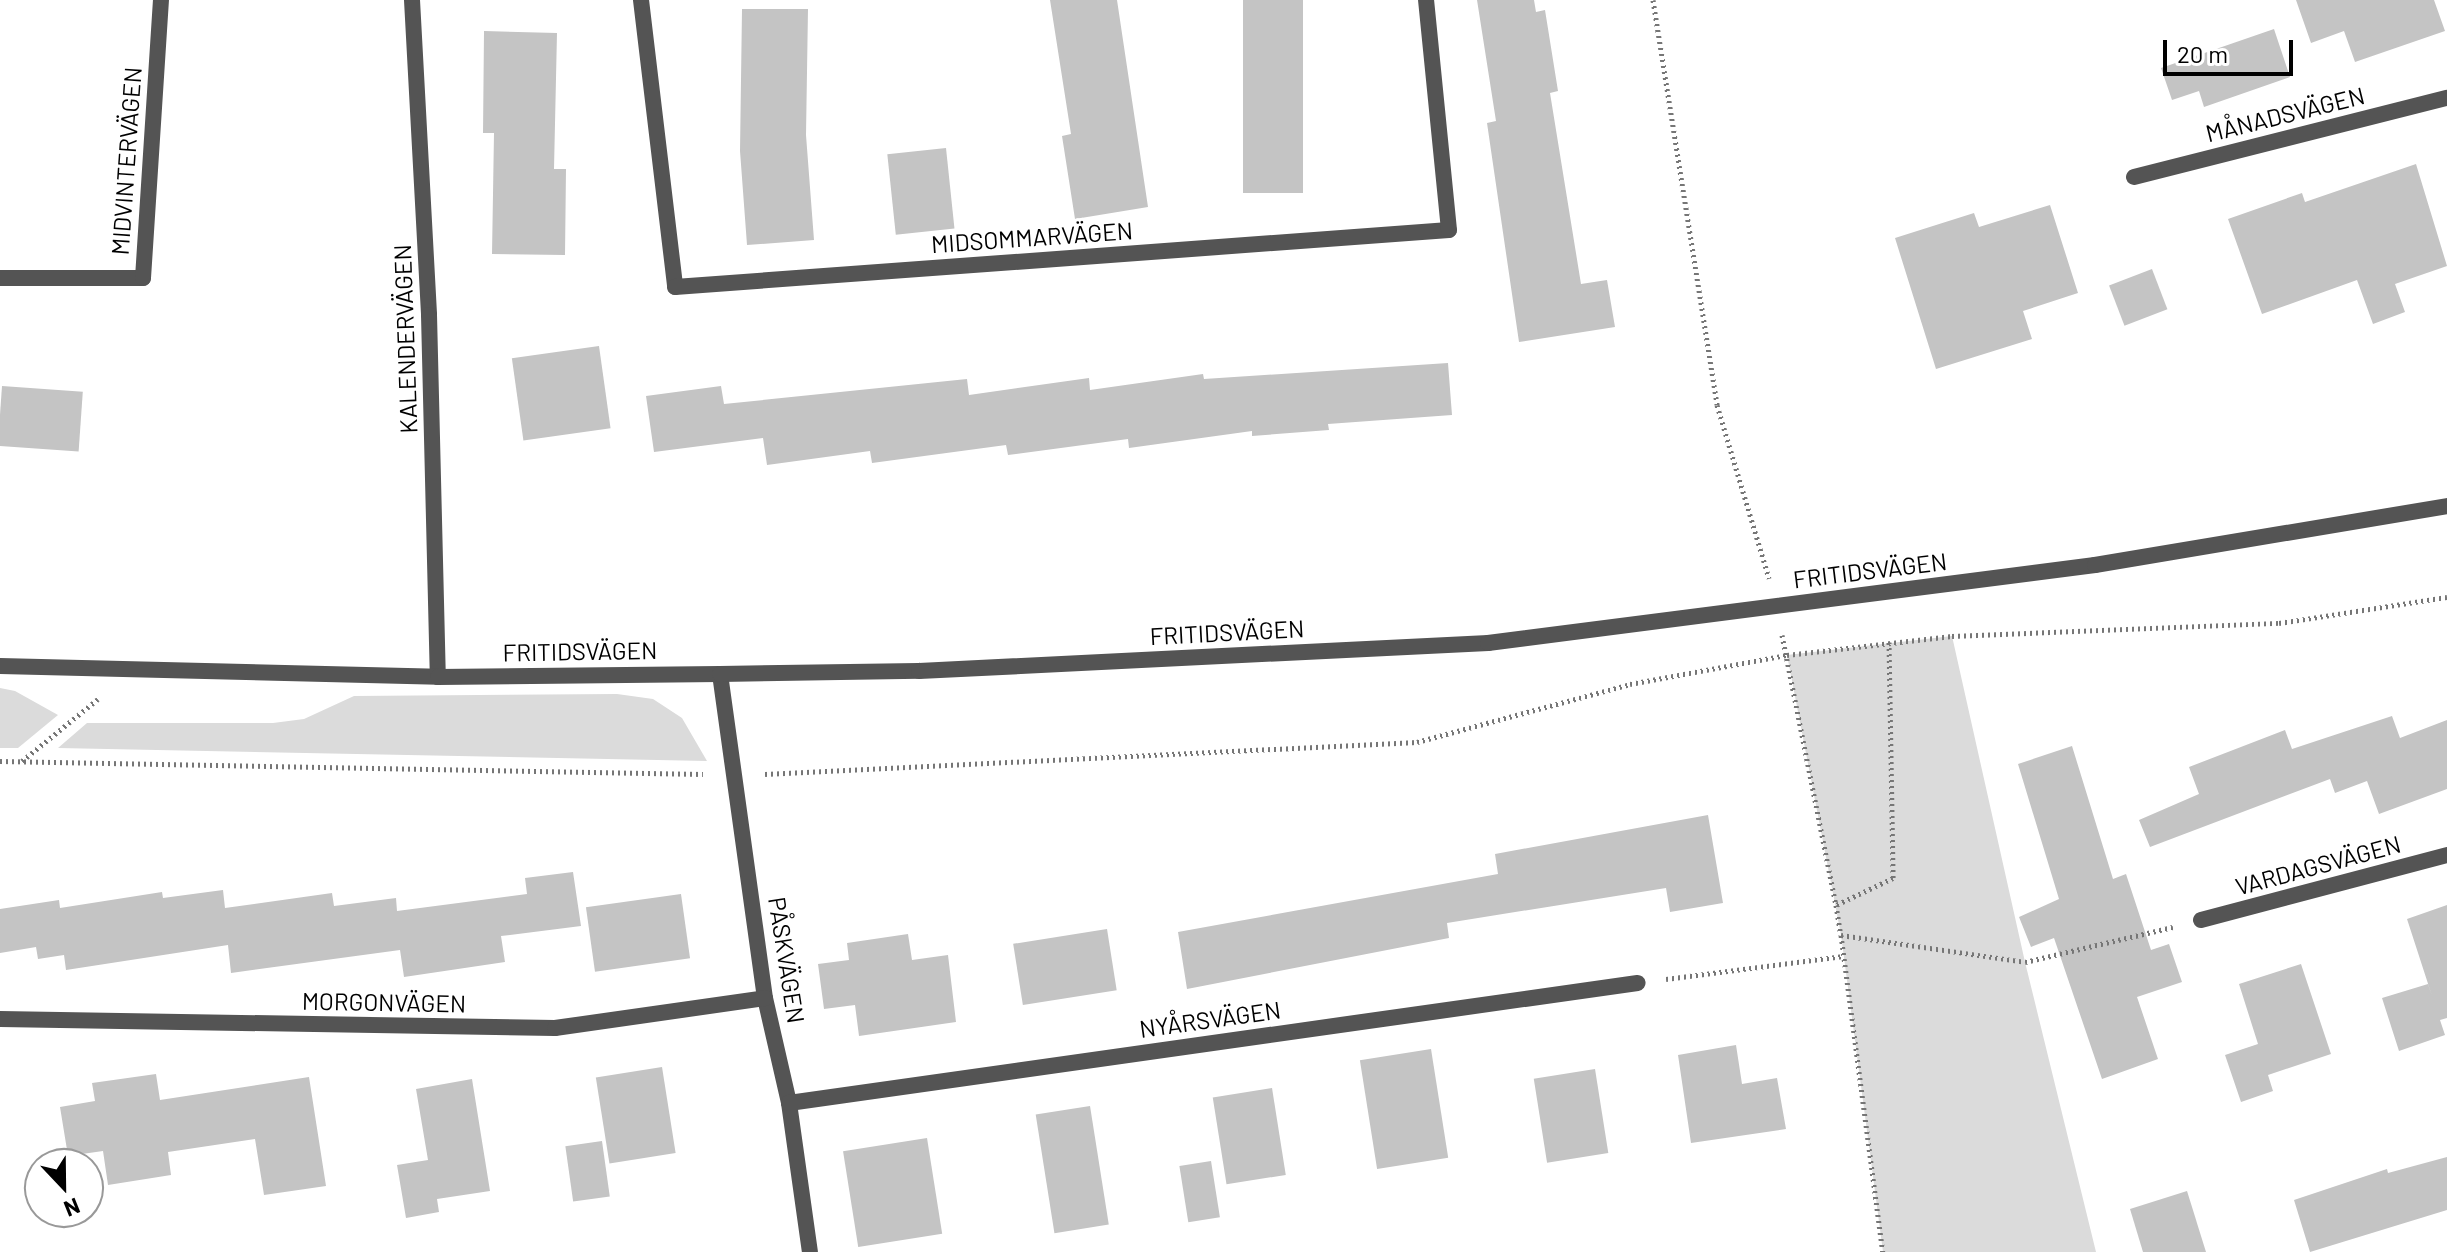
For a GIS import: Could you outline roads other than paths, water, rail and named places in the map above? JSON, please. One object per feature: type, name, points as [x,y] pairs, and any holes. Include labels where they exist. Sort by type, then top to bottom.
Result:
[{"type":"street","name":"MIDVINTERVÄGEN","points":[[0,278],[143,278],[161,0]]},
{"type":"street","name":"KALENDERVÄGEN","points":[[412,0],[429,315],[438,677]]},
{"type":"street","name":"MIDSOMMARVÄGEN","points":[[641,0],[675,287],[1449,230],[1426,0]]},
{"type":"street","name":"MÅNADSVÄGEN","points":[[2134,177],[2447,98]]},
{"type":"street","name":"FRITIDSVÄGEN","points":[[0,666],[438,677],[919,671],[1488,643],[2095,565],[2447,506]]},
{"type":"street","name":"PÅSKVÄGEN","points":[[720,674],[738,775],[765,998],[789,1103],[810,1252]]},
{"type":"street","name":"VARDAGSVÄGEN","points":[[2201,920],[2447,855]]},
{"type":"street","name":"NYÅRSVÄGEN","points":[[789,1103],[1638,983]]},
{"type":"street","name":"MORGONVÄGEN","points":[[0,1019],[555,1028],[765,998]]}]
